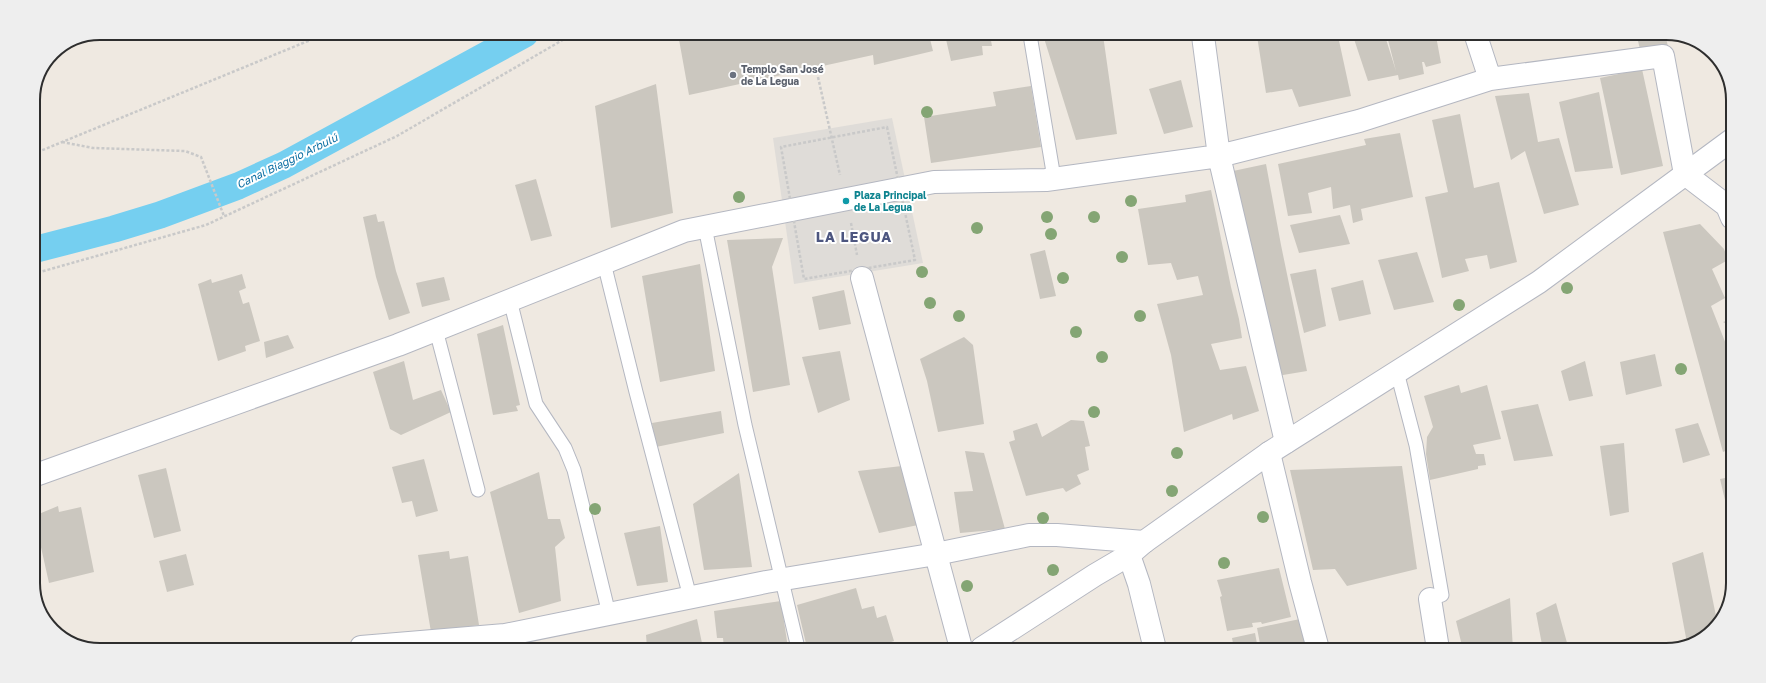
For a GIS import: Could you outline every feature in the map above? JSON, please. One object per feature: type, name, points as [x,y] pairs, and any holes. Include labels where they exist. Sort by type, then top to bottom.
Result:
[{"type":"street","points":[[1204,40],[1219,156],[1277,448],[1300,582],[1316,643]]},
{"type":"street","points":[[1477,40],[1490,79]]},
{"type":"street","points":[[40,473],[436,330],[684,231],[934,182],[1046,180],[1219,156],[1359,122],[1490,79],[1663,56],[1685,174],[1726,206]]},
{"type":"street","points":[[990,643],[1094,575],[1137,549],[1277,448],[1539,282],[1726,143]]},
{"type":"street","points":[[861,274],[960,643]]},
{"type":"street","points":[[458,643],[506,641],[609,614],[782,580],[936,554],[1029,535],[1057,535],[1137,549]]},
{"type":"street","points":[[1137,549],[1139,584],[1154,643]]},
{"type":"street","points":[[1430,599],[1437,643]]},
{"type":"lane","points":[[1031,40],[1054,178]]},
{"type":"lane","points":[[705,227],[745,425],[797,643]]},
{"type":"lane","points":[[604,263],[690,598]]},
{"type":"lane","points":[[510,300],[536,404],[565,448],[574,470],[609,614]]},
{"type":"lane","points":[[436,330],[478,490]]},
{"type":"lane","points":[[1397,372],[1416,445],[1442,595],[1430,599]]},
{"type":"path","points":[[40,151],[310,40]]},
{"type":"path","points":[[40,272],[206,225],[396,136],[563,40]]},
{"type":"path","points":[[818,77],[846,199],[861,274]]},
{"type":"path","points":[[62,142],[93,148],[185,151],[201,157],[224,216]]},
{"type":"shaded area","name":"Plaza Principal de La Legua","points":[[892,118],[923,263],[794,284],[773,138]]},
{"type":"building","name":"Templo San José de La Legua","points":[[679,40],[930,40],[933,51],[874,65],[873,55],[689,95]]},
{"type":"building","points":[[946,40],[991,40],[992,46],[982,46],[983,55],[951,61]]},
{"type":"building","points":[[1045,40],[1104,40],[1117,134],[1076,140]]},
{"type":"building","points":[[1258,40],[1339,40],[1351,96],[1299,107],[1292,89],[1266,93]]},
{"type":"building","points":[[1354,40],[1386,40],[1396,71],[1388,40],[1437,40],[1441,63],[1426,67],[1424,62],[1422,62],[1424,74],[1399,80],[1398,75],[1368,81]]},
{"type":"building","points":[[1638,40],[1667,40],[1668,47],[1640,49]]},
{"type":"building","points":[[1642,69],[1663,166],[1621,175],[1600,78]]},
{"type":"building","points":[[1181,80],[1193,127],[1164,134],[1149,89]]},
{"type":"building","points":[[656,84],[673,213],[611,228],[595,106]]},
{"type":"building","points":[[1031,86],[1041,147],[931,163],[924,117],[996,106],[993,92]]},
{"type":"building","points":[[1599,92],[1613,168],[1575,172],[1559,102]]},
{"type":"building","points":[[1529,93],[1538,142],[1559,138],[1579,205],[1544,214],[1525,151],[1511,160],[1495,96]]},
{"type":"building","points":[[1460,114],[1474,188],[1499,182],[1517,262],[1490,269],[1487,255],[1465,259],[1469,271],[1442,278],[1425,197],[1448,192],[1432,120]]},
{"type":"building","points":[[1400,133],[1413,197],[1361,209],[1363,220],[1353,223],[1350,205],[1333,209],[1331,187],[1308,193],[1312,213],[1288,216],[1278,164],[1366,145],[1364,139]]},
{"type":"building","points":[[1266,164],[1307,371],[1277,376],[1233,171]]},
{"type":"building","points":[[536,179],[552,236],[531,241],[515,185]]},
{"type":"building","points":[[1211,190],[1242,338],[1211,344],[1220,370],[1246,366],[1259,411],[1233,420],[1232,414],[1184,432],[1171,355],[1157,304],[1203,295],[1198,276],[1177,280],[1171,263],[1148,265],[1138,209],[1186,202],[1185,195]]},
{"type":"building","points":[[376,214],[378,222],[384,221],[396,271],[410,313],[389,320],[376,277],[363,217]]},
{"type":"building","points":[[1340,215],[1350,244],[1299,253],[1290,225]]},
{"type":"building","points":[[1700,224],[1724,249],[1726,254],[1726,261],[1712,269],[1725,298],[1711,306],[1726,344],[1726,451],[1723,452],[1663,232]]},
{"type":"building","points":[[783,238],[772,267],[790,385],[753,392],[727,240]]},
{"type":"building","points":[[1045,250],[1056,296],[1040,299],[1030,254]]},
{"type":"building","points":[[1417,252],[1434,302],[1394,310],[1378,260]]},
{"type":"building","points":[[700,264],[715,371],[660,382],[642,276]]},
{"type":"building","points":[[1316,269],[1326,326],[1304,333],[1290,274]]},
{"type":"building","points":[[242,274],[246,288],[239,291],[243,304],[249,302],[260,341],[245,346],[246,351],[218,361],[198,284],[211,279],[212,283]]},
{"type":"building","points":[[444,277],[450,300],[422,307],[416,283]]},
{"type":"building","points":[[1363,280],[1371,314],[1339,321],[1331,288]]},
{"type":"building","points":[[844,290],[851,324],[819,330],[812,297]]},
{"type":"building","points":[[503,325],[520,405],[516,406],[518,411],[493,415],[477,334]]},
{"type":"building","points":[[288,335],[294,348],[266,358],[264,342]]},
{"type":"building","points":[[964,337],[973,345],[984,424],[938,432],[927,381],[920,359]]},
{"type":"building","points":[[840,351],[850,400],[818,413],[802,357]]},
{"type":"building","points":[[1655,354],[1662,386],[1626,395],[1620,362]]},
{"type":"building","points":[[404,361],[413,400],[441,390],[451,412],[401,435],[390,429],[373,372]]},
{"type":"building","points":[[1585,361],[1593,396],[1569,401],[1561,371]]},
{"type":"building","points":[[1459,385],[1461,393],[1487,385],[1501,439],[1473,445],[1476,454],[1484,454],[1486,465],[1478,466],[1478,469],[1430,480],[1426,454],[1427,437],[1433,427],[1424,396]]},
{"type":"building","points":[[1538,404],[1553,456],[1514,461],[1501,411]]},
{"type":"building","points":[[721,411],[724,433],[656,447],[652,423]]},
{"type":"building","points":[[1071,420],[1084,421],[1090,446],[1085,447],[1089,470],[1077,475],[1081,484],[1066,492],[1063,488],[1026,496],[1009,442],[1015,440],[1013,431],[1037,423],[1042,437]]},
{"type":"building","points":[[1698,423],[1710,455],[1683,463],[1675,429]]},
{"type":"building","points":[[1624,443],[1629,512],[1610,516],[1600,446]]},
{"type":"building","points":[[965,451],[984,453],[1005,529],[960,533],[954,492],[973,491]]},
{"type":"building","points":[[424,459],[438,511],[416,517],[412,501],[402,503],[392,467]]},
{"type":"building","points":[[902,466],[923,524],[879,533],[858,471]]},
{"type":"building","points":[[1402,466],[1417,569],[1347,586],[1335,569],[1313,570],[1290,470]]},
{"type":"building","points":[[166,468],[181,531],[154,538],[138,475]]},
{"type":"building","points":[[539,472],[548,519],[560,519],[565,538],[555,547],[561,601],[519,613],[490,492]]},
{"type":"building","points":[[739,473],[752,567],[704,570],[693,504]]},
{"type":"building","points":[[1726,478],[1726,504],[1720,479]]},
{"type":"building","points":[[58,506],[59,512],[81,507],[94,572],[49,583],[40,543],[40,514]]},
{"type":"building","points":[[660,526],[668,582],[637,586],[624,533]]},
{"type":"building","points":[[449,551],[450,559],[468,556],[479,625],[431,632],[418,555]]},
{"type":"building","points":[[1703,552],[1716,616],[1702,631],[1686,639],[1672,563]]},
{"type":"building","points":[[186,554],[194,585],[167,592],[159,561]]},
{"type":"building","points":[[1279,568],[1291,617],[1262,624],[1261,622],[1252,623],[1253,627],[1227,631],[1220,597],[1222,596],[1217,580]]},
{"type":"building","points":[[856,588],[862,609],[874,606],[877,618],[886,615],[894,641],[888,643],[806,643],[797,605]]},
{"type":"building","points":[[1510,598],[1513,643],[1461,643],[1456,621]]},
{"type":"building","points":[[781,601],[787,643],[724,643],[723,638],[717,638],[714,611]]},
{"type":"building","points":[[1556,603],[1567,643],[1542,643],[1536,613]]},
{"type":"building","points":[[697,619],[702,643],[647,643],[646,635]]},
{"type":"building","points":[[1300,619],[1305,643],[1260,643],[1257,628]]},
{"type":"building","points":[[1255,633],[1257,643],[1233,643],[1232,638]]},
{"type":"waterway","name":"Canal Biaggio Arbulú","points":[[40,248],[114,229],[160,215],[238,186],[284,165],[514,40]]},
{"type":"place","name":"Templo San José de La Legua","points":[[733,75]]},
{"type":"place","name":"Plaza Principal de La Legua","points":[[846,201]]},
{"type":"district","name":"LA LEGUA","points":[[854,237]]}]
